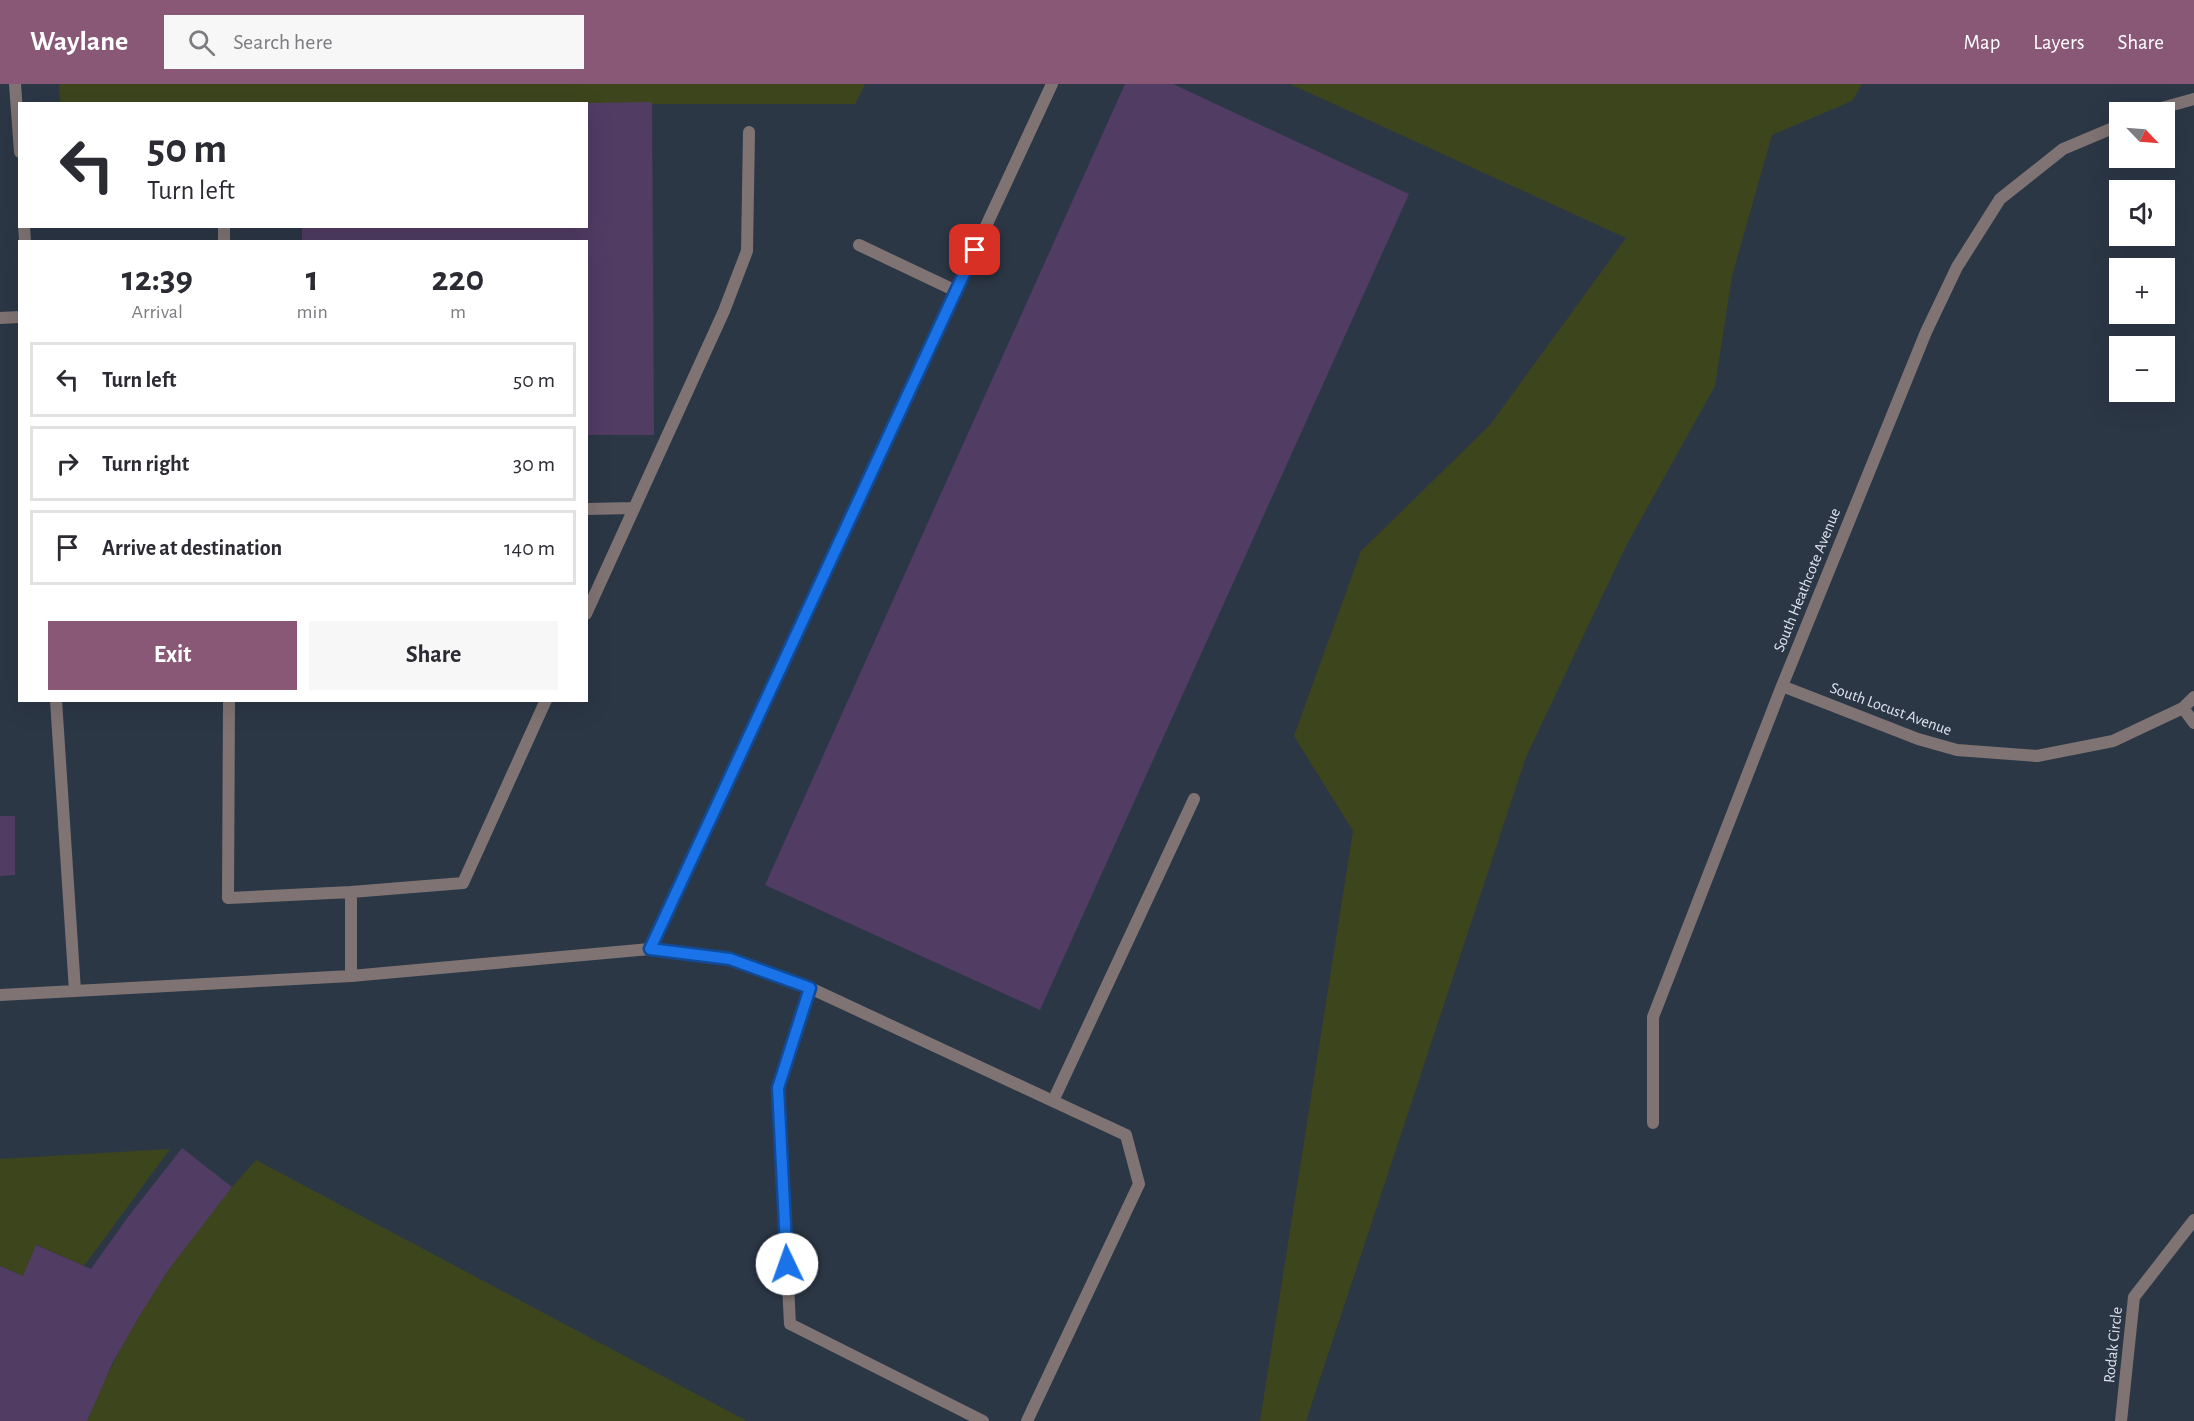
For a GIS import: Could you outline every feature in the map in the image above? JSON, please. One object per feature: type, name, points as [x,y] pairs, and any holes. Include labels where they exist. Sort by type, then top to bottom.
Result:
[{"type":"street","points":[[15,84],[18,125]]},
{"type":"street","points":[[650,949],[1052,84]]},
{"type":"street","points":[[2175,104],[2194,99]]},
{"type":"street","name":"South Heathcote Avenue","points":[[1653,1123],[1653,1017],[1782,686],[1926,332],[1957,267],[2000,199],[2063,149],[2109,129]]},
{"type":"street","points":[[588,610],[724,311],[747,251],[749,132]]},
{"type":"street","points":[[859,245],[956,291]]},
{"type":"street","points":[[0,318],[18,317]]},
{"type":"street","points":[[588,509],[634,508]]},
{"type":"street","name":"South Locust Avenue","points":[[1782,686],[1928,742],[1957,750],[2037,756],[2113,741],[2183,708],[2194,697]]},
{"type":"street","points":[[56,702],[75,991]]},
{"type":"street","points":[[229,702],[228,898],[351,892],[464,883],[545,702]]},
{"type":"street","points":[[2183,708],[2194,723]]},
{"type":"street","points":[[1053,1101],[1194,799]]},
{"type":"street","points":[[351,892],[351,976]]},
{"type":"street","points":[[0,995],[351,976],[650,949],[730,959],[810,988],[1126,1135],[1139,1184],[1027,1421]]},
{"type":"street","points":[[810,988],[778,1088],[790,1324],[983,1421]]},
{"type":"street","name":"Rodak Circle","points":[[2121,1421],[2134,1298],[2194,1220]]},
{"type":"green space","points":[[59,84],[865,84],[855,104],[60,102]]},
{"type":"green space","points":[[1290,84],[1862,84],[1852,101],[1772,135],[1732,276],[1715,386],[1626,546],[1526,757],[1306,1421],[1260,1421],[1353,831],[1294,736],[1361,551],[1490,425],[1626,238]]},
{"type":"green space","points":[[170,1149],[84,1266],[37,1245],[23,1276],[0,1266],[0,1159]]},
{"type":"green space","points":[[256,1160],[747,1421],[87,1421],[120,1350],[160,1283],[230,1189]]},
{"type":"building","points":[[1125,84],[1173,84],[1409,194],[1040,1010],[765,885]]},
{"type":"building","points":[[652,102],[654,435],[588,435],[588,240],[302,240],[302,228],[588,228],[588,103]]},
{"type":"building","points":[[0,816],[15,816],[15,875],[0,876]]},
{"type":"building","points":[[182,1148],[232,1187],[169,1269],[140,1315],[113,1362],[87,1421],[0,1421],[0,1266],[23,1276],[36,1245],[91,1269]]},
{"type":"route","points":[[787,1264],[778,1088],[810,988],[730,959],[650,949],[975,250]]}]
